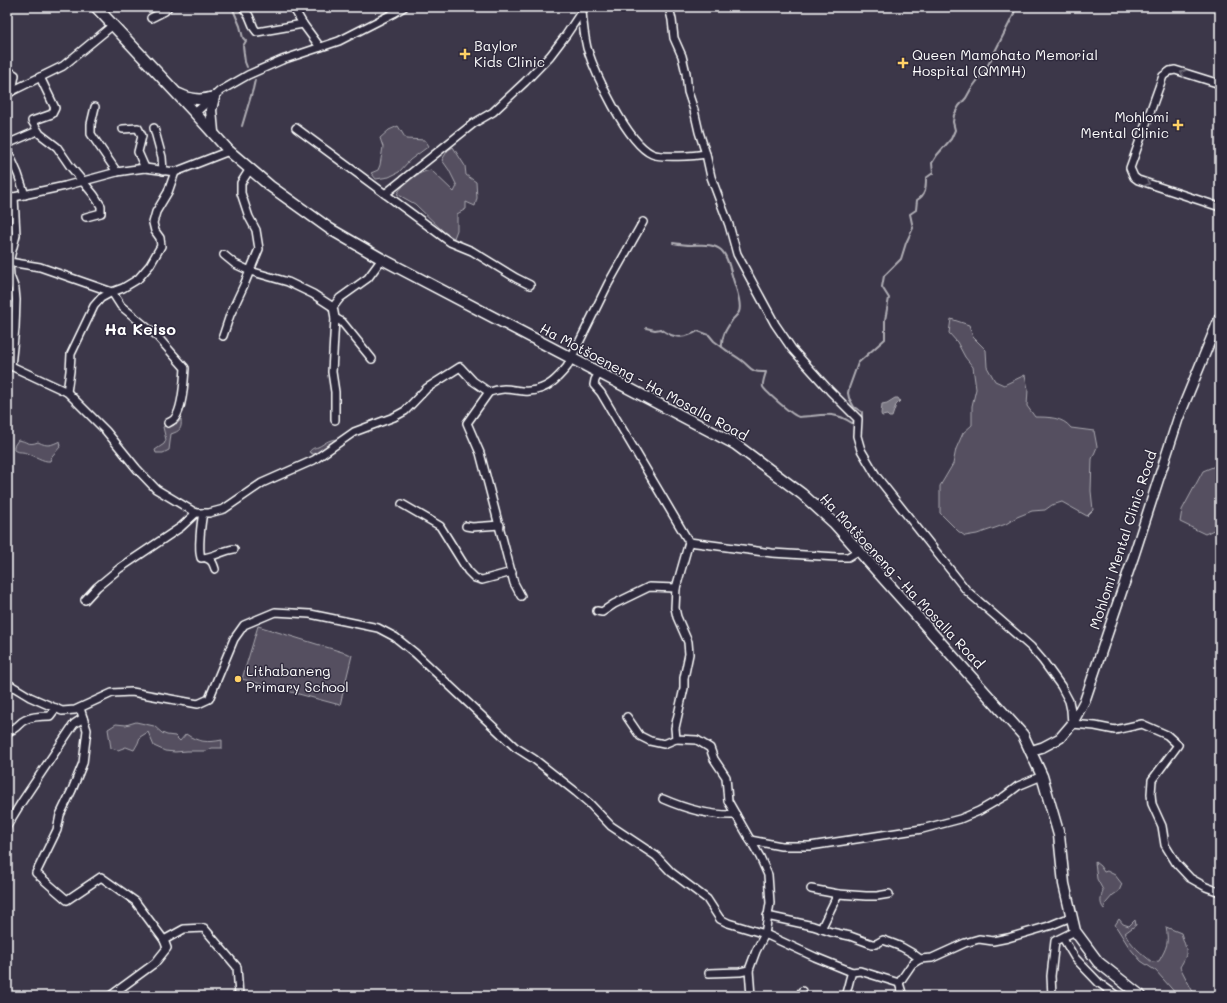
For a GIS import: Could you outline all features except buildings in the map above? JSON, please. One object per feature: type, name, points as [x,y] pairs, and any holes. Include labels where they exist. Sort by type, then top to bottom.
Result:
[{"type":"main road","name":"Ha Motšoeneng - Ha Mosalla Road","points":[[96,7],[229,151],[270,186],[330,229],[382,259],[734,444],[802,494],[834,523],[1023,735],[1042,776],[1049,797],[1059,835],[1064,884],[1075,931],[1098,962],[1141,996]]},
{"type":"main road","points":[[177,94],[195,100],[203,100],[214,97],[211,110],[213,133]]},
{"type":"street","points":[[151,18],[165,11],[168,7]]},
{"type":"street","points":[[243,7],[250,16],[257,32],[303,24]]},
{"type":"street","points":[[293,7],[303,24],[320,47]]},
{"type":"street","points":[[195,113],[220,91],[248,74],[282,60],[340,41],[404,7]]},
{"type":"street","points":[[669,7],[674,38],[682,56],[688,92],[711,177],[729,225],[737,254],[775,324],[792,349],[858,419],[856,436],[861,450],[877,476],[931,545],[967,590],[1031,647],[1043,661],[1061,686],[1069,701],[1072,724],[1115,730],[1142,724],[1167,735],[1178,745],[1152,780],[1152,804],[1162,826],[1165,845],[1176,863],[1190,878],[1206,887],[1220,892]]},
{"type":"street","points":[[582,9],[583,28],[588,49],[596,70],[619,117],[641,147],[652,154],[663,156],[692,156],[706,154]]},
{"type":"street","points":[[385,194],[474,123],[493,112],[509,97],[550,56],[566,35],[582,9]]},
{"type":"street","points":[[9,93],[63,66],[112,25]]},
{"type":"street","points":[[7,70],[15,75],[9,93]]},
{"type":"street","points":[[1220,84],[1174,70],[1163,76],[1130,168],[1134,177],[1138,180],[1220,208]]},
{"type":"street","points":[[40,77],[55,108],[52,114],[32,121],[37,131],[57,147],[101,206],[101,213],[86,218]]},
{"type":"street","points":[[95,108],[91,124],[91,134],[117,172]]},
{"type":"street","points":[[123,129],[138,128],[142,136],[138,152],[145,168]]},
{"type":"street","points":[[154,128],[162,157],[163,171]]},
{"type":"street","points":[[296,128],[450,242],[472,251],[530,285]]},
{"type":"street","points":[[7,144],[37,131]]},
{"type":"street","points":[[7,149],[25,195]]},
{"type":"street","points":[[229,151],[175,172],[145,168],[117,172],[82,182],[10,197],[16,235],[9,262],[10,276],[15,290],[16,300],[9,366],[67,392],[106,431],[137,469],[156,489],[200,513],[209,513],[224,509],[262,483],[314,460],[354,432],[394,417],[405,411],[427,388],[460,366],[473,381],[489,392]]},
{"type":"street","points":[[223,336],[230,315],[250,271],[258,249],[256,230],[249,217],[241,193],[241,183],[250,169]]},
{"type":"street","points":[[67,392],[71,354],[94,306],[102,298],[138,279],[150,265],[161,246],[160,238],[155,231],[153,223],[156,212],[168,192],[175,172]]},
{"type":"street","points":[[521,596],[514,583],[500,524],[480,453],[467,423],[489,392],[503,389],[528,392],[540,390],[552,384],[571,359],[608,284],[643,222]]},
{"type":"street","points":[[224,255],[236,264],[250,271],[288,282],[333,307],[335,318],[332,372],[335,392],[335,420]]},
{"type":"street","points":[[333,307],[340,298],[368,278],[382,259]]},
{"type":"street","points":[[9,262],[40,266],[112,292],[122,306],[156,335],[185,368],[183,394],[180,408],[176,417],[168,423]]},
{"type":"street","name":"Mohlomi Mental Clinic Road","points":[[1030,751],[1043,747],[1060,738],[1072,724],[1085,700],[1178,419],[1220,317]]},
{"type":"street","points":[[335,318],[342,322],[372,359]]},
{"type":"street","points":[[599,373],[594,385],[601,393],[688,542],[676,588],[675,608],[677,617],[688,642],[689,654],[684,678],[684,688],[675,728],[676,739]]},
{"type":"street","points":[[402,504],[440,526],[468,572],[475,578],[482,580],[512,572]]},
{"type":"street","points":[[200,513],[201,558],[210,560],[215,569]]},
{"type":"street","points":[[85,600],[97,587],[120,568],[200,513]]},
{"type":"street","points":[[466,526],[472,527],[500,524]]},
{"type":"street","points":[[688,542],[772,553],[837,557],[848,557],[858,551]]},
{"type":"street","points":[[206,558],[234,548]]},
{"type":"street","points":[[597,611],[602,612],[614,604],[649,587],[676,588]]},
{"type":"street","points":[[7,683],[30,697],[62,711],[75,710],[112,693],[118,692],[132,692],[198,704],[209,699],[234,639],[244,625],[275,612],[310,614],[378,628],[395,637],[415,653],[505,739],[534,759],[576,792],[611,826],[656,856],[671,872],[707,899],[720,919],[728,923],[765,934],[852,972],[860,971],[899,983]]},
{"type":"street","points":[[7,732],[14,730],[25,720],[39,716],[50,716],[56,708]]},
{"type":"street","points":[[80,708],[87,730],[83,763],[60,815],[57,830],[36,873],[67,900],[101,878],[135,901],[164,940],[167,948],[155,963],[110,996]]},
{"type":"street","points":[[627,717],[640,736],[650,741],[664,744],[676,739],[697,740],[710,748],[714,759],[726,777],[728,801],[768,875],[770,903],[765,934],[756,951],[749,970],[751,996]]},
{"type":"street","points":[[7,826],[74,724],[83,718]]},
{"type":"street","points":[[750,840],[781,846],[810,846],[922,829],[960,819],[979,811],[1005,796],[1018,786],[1042,776]]},
{"type":"street","points":[[663,799],[676,805],[712,814],[736,815]]},
{"type":"street","points":[[812,889],[838,894],[866,896],[889,894]]},
{"type":"street","points":[[821,929],[838,894]]},
{"type":"street","points":[[767,916],[850,936],[872,944],[876,944],[883,940],[911,951],[920,959]]},
{"type":"street","points":[[899,983],[912,964],[920,959],[932,958],[965,943],[979,939],[993,941],[1008,938],[1049,926],[1071,917]]},
{"type":"street","points":[[164,940],[184,929],[204,928],[237,967],[239,996]]},
{"type":"street","points":[[1052,996],[1051,976],[1055,941],[1075,931]]},
{"type":"street","points":[[1063,938],[1075,958],[1100,983],[1117,996]]},
{"type":"street","points":[[709,972],[735,972],[749,970]]},
{"type":"street","points":[[845,996],[852,972]]},
{"type":"street","points":[[899,983],[903,996]]},
{"type":"shaded area","points":[[398,126],[406,139],[425,140],[429,146],[410,160],[399,172],[389,177],[376,179],[371,173],[378,170],[380,165],[383,147],[380,138],[389,130]]},
{"type":"shaded area","points":[[453,147],[465,166],[466,175],[476,182],[477,198],[475,206],[466,202],[466,209],[457,214],[457,230],[454,238],[445,233],[415,204],[397,194],[403,185],[412,178],[431,170],[454,192],[457,186],[442,160],[448,150]]},
{"type":"shaded area","points":[[951,319],[969,325],[973,337],[986,350],[987,367],[995,381],[1004,385],[1025,375],[1028,389],[1027,406],[1035,417],[1055,418],[1068,424],[1071,428],[1094,431],[1097,447],[1092,459],[1091,491],[1093,510],[1087,516],[1062,502],[1052,505],[1045,510],[1032,511],[995,528],[965,536],[940,513],[940,486],[953,464],[956,449],[963,433],[972,425],[972,406],[976,389],[973,367],[965,357],[957,342],[949,333]]},
{"type":"shaded area","points":[[898,398],[900,401],[896,405],[892,417],[887,415],[882,416],[882,404]]},
{"type":"shaded area","points":[[181,419],[180,429],[171,434],[169,450],[163,453],[156,453],[155,450],[164,444],[166,440],[163,427],[173,421],[177,424]]},
{"type":"shaded area","points":[[337,439],[326,446],[320,454],[313,454],[309,452],[329,441]]},
{"type":"shaded area","points":[[18,440],[30,443],[38,442],[47,445],[60,441],[61,446],[52,456],[50,461],[47,461],[24,452],[14,450],[14,446]]},
{"type":"shaded area","points":[[1220,464],[1220,527],[1205,534],[1180,522],[1182,510],[1203,471]]},
{"type":"shaded area","points":[[258,626],[352,655],[340,705],[242,679]]},
{"type":"shaded area","points":[[136,722],[154,726],[162,733],[175,736],[180,741],[186,734],[194,739],[203,741],[222,740],[222,748],[212,748],[206,751],[165,751],[154,746],[148,732],[140,737],[134,750],[126,747],[118,750],[111,748],[108,729],[116,724],[126,725]]},
{"type":"shaded area","points":[[1095,862],[1104,872],[1107,871],[1115,875],[1122,884],[1119,891],[1106,903],[1104,909],[1101,902],[1103,890],[1097,879]]},
{"type":"shaded area","points":[[1119,919],[1123,924],[1129,926],[1135,920],[1136,925],[1125,933],[1133,945],[1152,962],[1159,961],[1166,948],[1166,927],[1181,933],[1186,947],[1186,954],[1180,967],[1195,996],[1178,996],[1156,971],[1141,961],[1129,947],[1115,925]]},
{"type":"waterway","points":[[232,7],[243,38],[246,41],[243,46],[247,67]]},
{"type":"waterway","points":[[860,418],[862,417],[862,412],[854,407],[848,393],[858,363],[885,339],[885,320],[889,298],[882,287],[884,276],[901,259],[913,228],[910,214],[916,210],[917,200],[924,193],[926,188],[926,178],[933,173],[932,163],[951,139],[955,130],[953,122],[954,115],[986,69],[1014,14],[1015,7]]},
{"type":"waterway","points":[[242,126],[255,80]]},
{"type":"waterway","points":[[673,243],[686,245],[711,245],[724,253],[730,266],[740,302],[740,309],[725,332],[722,339],[722,347],[754,371],[766,372],[763,387],[769,394],[799,417],[832,415],[842,417],[852,423],[856,421]]},
{"type":"waterway","points":[[646,328],[655,330],[661,329],[670,335],[679,337],[684,337],[698,331],[709,335],[722,347]]},
{"type":"place","name":"Baylor Kids Clinic","points":[[465,54]]},
{"type":"place","name":"Queen Mamohato Memorial Hospital (QMMH)","points":[[903,63]]},
{"type":"place","name":"Mohlomi Mental Clinic","points":[[1178,125]]},
{"type":"place","name":"Lithabaneng Primary School","points":[[238,679]]},
{"type":"district","name":"Ha Keiso","points":[[140,329]]}]
